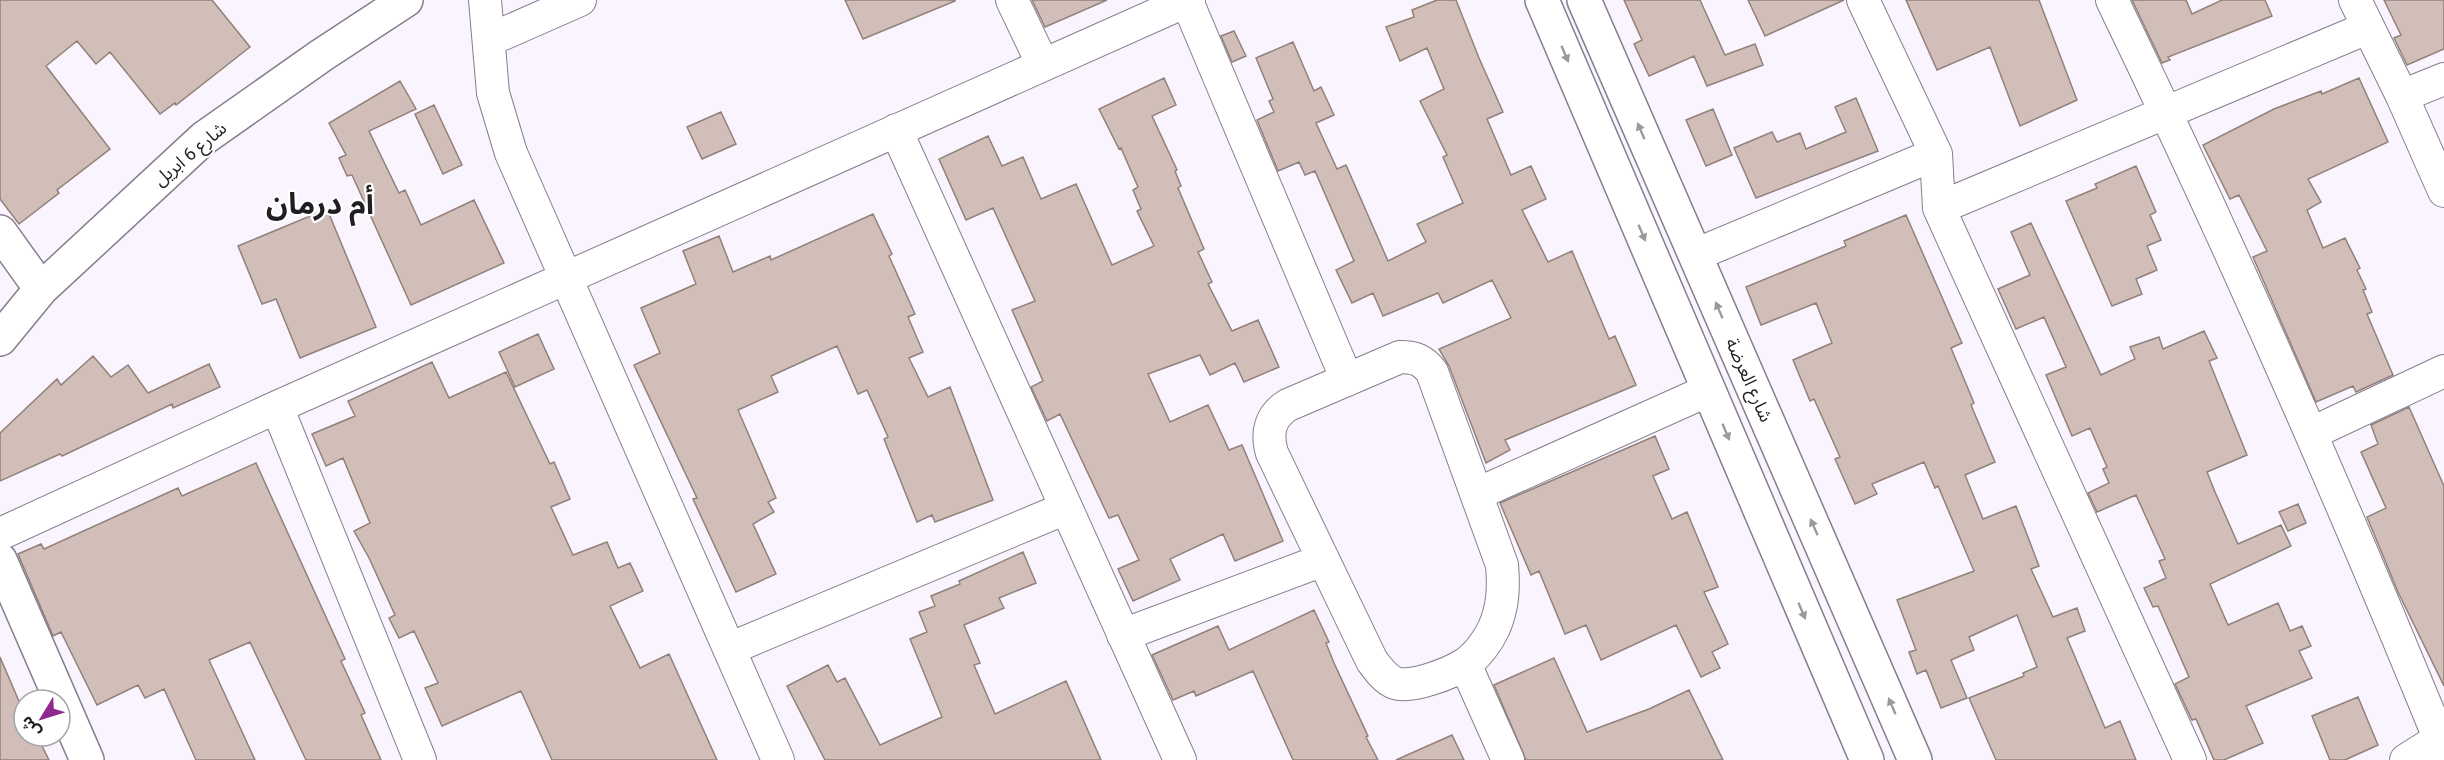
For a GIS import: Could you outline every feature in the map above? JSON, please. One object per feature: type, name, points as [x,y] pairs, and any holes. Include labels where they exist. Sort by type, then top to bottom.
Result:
[{"type":"main road","name":"شارع 6 ابريل","points":[[0,339],[40,289],[204,138],[322,55],[406,0]]},
{"type":"main road","points":[[1542,0],[1867,760]]},
{"type":"main road","name":"شارع العرضة","points":[[1584,0],[1915,760]]},
{"type":"main road","points":[[0,232],[40,289]]},
{"type":"main road","points":[[0,560],[87,760]]},
{"type":"street","points":[[485,0],[494,93],[511,153],[778,760]]},
{"type":"street","points":[[489,40],[580,0]]},
{"type":"street","points":[[1012,0],[1043,65]]},
{"type":"street","points":[[0,534],[566,277],[1188,0],[1347,380]]},
{"type":"street","points":[[1863,0],[1936,154],[1940,208],[2190,760]]},
{"type":"street","points":[[2112,0],[2166,112],[2312,433],[2442,741],[2406,760]]},
{"type":"street","points":[[1940,208],[2166,112],[2361,14],[2402,96],[2444,191]]},
{"type":"street","points":[[2402,96],[2444,79]]},
{"type":"street","points":[[896,130],[1180,760]]},
{"type":"street","points":[[1695,255],[1936,154]]},
{"type":"street","points":[[1400,357],[1410,357],[1427,365],[1436,380],[1476,494],[1502,565],[1504,587],[1501,609],[1493,630],[1481,649],[1465,664],[1417,684],[1406,685],[1386,677],[1372,661],[1272,453],[1269,445],[1269,428],[1278,411],[1400,357]]},
{"type":"street","points":[[2312,433],[2444,371]]},
{"type":"street","points":[[1476,494],[1709,390]]},
{"type":"street","points":[[277,407],[420,760]]},
{"type":"street","points":[[729,649],[1066,508]]},
{"type":"street","points":[[1124,635],[1323,560]]},
{"type":"street","points":[[1465,664],[1508,760]]},
{"type":"building","points":[[0,0],[212,0],[250,47],[176,105],[175,103],[160,114],[110,52],[96,64],[77,41],[46,66],[110,149],[57,190],[59,193],[19,224],[0,199]]},
{"type":"building","points":[[845,0],[955,0],[955,1],[863,39]]},
{"type":"building","points":[[1032,0],[1107,0],[1045,27]]},
{"type":"building","points":[[1437,0],[1456,0],[1503,112],[1487,119],[1511,175],[1531,166],[1546,199],[1522,210],[1548,262],[1572,251],[1609,339],[1615,336],[1636,385],[1505,440],[1510,450],[1486,463],[1449,366],[1439,349],[1511,318],[1492,280],[1443,303],[1438,293],[1383,316],[1373,293],[1352,303],[1336,270],[1354,261],[1315,171],[1305,175],[1299,162],[1278,171],[1257,120],[1274,112],[1269,101],[1273,99],[1256,58],[1293,42],[1314,91],[1321,87],[1334,115],[1316,123],[1337,169],[1346,165],[1388,261],[1426,242],[1417,224],[1463,203],[1443,157],[1447,155],[1420,101],[1444,89],[1427,48],[1400,61],[1386,27],[1414,17],[1412,10]]},
{"type":"building","points":[[1624,0],[1700,0],[1725,55],[1755,44],[1763,65],[1707,86],[1694,56],[1649,76],[1634,44],[1642,40]]},
{"type":"building","points":[[1748,0],[1844,0],[1765,36]]},
{"type":"building","points":[[1906,0],[2039,0],[2077,100],[2020,126],[1990,47],[1937,70]]},
{"type":"building","points":[[2132,0],[2186,0],[2192,14],[2222,0],[2265,0],[2272,16],[2168,57],[2170,60],[2162,63]]},
{"type":"building","points":[[2384,0],[2444,0],[2444,49],[2407,65],[2394,38],[2401,35]]},
{"type":"building","points":[[1234,31],[1246,56],[1232,62],[1221,36]]},
{"type":"building","points":[[1164,78],[1176,105],[1152,116],[1177,170],[1175,171],[1181,186],[1178,188],[1204,249],[1198,252],[1212,282],[1208,284],[1232,331],[1258,320],[1279,367],[1244,382],[1235,363],[1210,375],[1200,355],[1148,374],[1170,422],[1208,405],[1229,450],[1242,445],[1283,541],[1235,561],[1223,534],[1170,559],[1180,580],[1133,601],[1118,569],[1139,560],[1118,515],[1109,518],[1060,414],[1047,421],[1031,387],[1043,381],[1012,310],[1035,301],[993,208],[966,220],[939,159],[988,136],[1002,166],[1023,157],[1041,199],[1076,184],[1112,265],[1154,246],[1137,211],[1141,209],[1133,190],[1138,187],[1121,148],[1119,149],[1099,109]]},
{"type":"building","points":[[2359,78],[2388,142],[2308,179],[2321,202],[2307,210],[2323,248],[2345,238],[2360,268],[2357,270],[2366,289],[2363,290],[2372,312],[2367,314],[2393,375],[2356,392],[2353,386],[2316,402],[2253,257],[2267,251],[2239,195],[2230,199],[2203,145],[2274,109],[2321,91],[2322,94]]},
{"type":"building","points":[[400,81],[416,109],[369,131],[399,193],[405,190],[421,225],[474,200],[504,263],[411,305],[352,175],[347,176],[339,158],[346,155],[329,123]]},
{"type":"building","points":[[1856,98],[1878,151],[1756,198],[1734,148],[1772,132],[1777,142],[1800,133],[1806,149],[1846,132],[1835,107]]},
{"type":"building","points":[[434,105],[462,165],[443,174],[415,114]]},
{"type":"building","points":[[1713,109],[1732,155],[1706,166],[1686,120]]},
{"type":"building","points":[[721,112],[736,144],[702,159],[687,127]]},
{"type":"building","points":[[2136,166],[2156,212],[2150,215],[2161,240],[2147,246],[2157,270],[2136,279],[2142,294],[2112,306],[2066,201],[2097,188],[2095,184]]},
{"type":"building","points":[[327,209],[376,327],[300,358],[276,299],[262,304],[238,246]]},
{"type":"building","points":[[873,214],[892,254],[889,256],[915,314],[908,317],[923,352],[909,358],[928,397],[950,387],[993,500],[935,522],[932,515],[917,522],[884,439],[888,437],[867,390],[858,394],[837,346],[771,376],[778,392],[738,410],[776,498],[768,502],[774,512],[753,524],[776,574],[736,592],[693,499],[697,498],[634,365],[660,353],[641,308],[696,284],[683,251],[719,236],[733,272],[770,256],[771,260]]},
{"type":"building","points":[[1906,215],[1962,343],[1951,348],[1974,403],[1971,405],[1995,462],[1965,475],[1983,519],[2016,506],[2039,566],[2031,569],[2053,617],[2077,608],[2085,631],[2067,638],[2105,728],[2120,721],[2136,760],[1996,760],[1969,698],[2024,676],[2023,673],[2037,667],[2017,615],[1969,637],[1974,650],[1951,660],[1967,698],[1941,708],[1926,670],[1917,674],[1909,652],[1916,650],[1897,600],[1974,571],[1938,486],[1935,488],[1924,462],[1872,484],[1877,494],[1855,504],[1835,459],[1840,457],[1814,399],[1810,401],[1793,360],[1832,343],[1816,303],[1761,325],[1746,287],[1846,246],[1844,241]]},
{"type":"building","points":[[2031,223],[2101,375],[2135,359],[2130,347],[2159,337],[2163,349],[2204,331],[2217,358],[2209,361],[2247,455],[2207,472],[2215,492],[2238,544],[2281,525],[2291,546],[2210,584],[2228,625],[2278,603],[2290,631],[2302,626],[2311,646],[2299,651],[2312,678],[2246,706],[2263,743],[2224,760],[2214,760],[2196,719],[2192,720],[2175,684],[2189,677],[2158,606],[2153,607],[2144,588],[2166,578],[2159,561],[2165,559],[2136,495],[2097,512],[2088,493],[2109,483],[2103,469],[2107,467],[2090,428],[2072,436],[2046,375],[2066,367],[2044,317],[2016,329],[1998,289],[2030,275],[2011,232]]},
{"type":"building","points":[[538,334],[554,369],[515,387],[499,352]]},
{"type":"building","points":[[93,356],[111,377],[128,365],[148,393],[209,364],[220,387],[173,408],[172,404],[62,456],[60,454],[0,481],[0,433],[57,379],[61,385]]},
{"type":"building","points":[[432,362],[449,398],[506,372],[550,464],[554,462],[570,499],[551,507],[573,555],[607,542],[618,568],[630,563],[643,591],[610,606],[640,668],[669,654],[717,760],[552,760],[521,691],[442,726],[425,688],[438,683],[414,631],[399,638],[389,618],[395,615],[354,531],[370,523],[343,458],[326,466],[312,434],[355,416],[348,401]]},
{"type":"building","points":[[2409,407],[2444,486],[2444,686],[2398,592],[2367,517],[2386,508],[2361,452],[2378,444],[2371,425]]},
{"type":"building","points":[[1655,436],[1669,469],[1653,476],[1672,519],[1687,512],[1718,587],[1704,592],[1728,644],[1712,652],[1720,668],[1701,677],[1676,625],[1601,660],[1586,625],[1565,634],[1539,571],[1531,575],[1500,503]]},
{"type":"building","points":[[256,463],[345,659],[341,661],[365,713],[361,715],[381,760],[306,760],[250,642],[209,660],[255,760],[196,760],[164,689],[145,698],[138,685],[97,705],[61,632],[53,636],[18,554],[41,544],[44,549],[178,488],[182,496]]},
{"type":"building","points":[[2298,504],[2306,523],[2288,531],[2279,512]]},
{"type":"building","points":[[1023,552],[1036,583],[999,598],[1004,608],[964,625],[980,663],[974,665],[995,714],[1066,681],[1101,760],[825,760],[787,686],[828,665],[837,682],[845,678],[880,745],[942,717],[910,639],[927,632],[919,612],[935,606],[931,596]]},
{"type":"building","points":[[1314,610],[1329,642],[1326,643],[1334,663],[1378,760],[1293,760],[1253,671],[1196,696],[1194,691],[1173,700],[1152,655],[1218,626],[1229,650]]},
{"type":"building","points":[[0,657],[13,688],[12,748],[43,748],[49,760],[0,760]]},
{"type":"building","points":[[1554,658],[1587,732],[1649,709],[1689,690],[1723,760],[1526,760],[1494,685]]},
{"type":"building","points":[[2358,697],[2378,745],[2345,760],[2330,760],[2312,716]]},
{"type":"building","points":[[1452,735],[1464,760],[1396,760]]},
{"type":"district","name":"أم درمان","points":[[320,204]]}]
